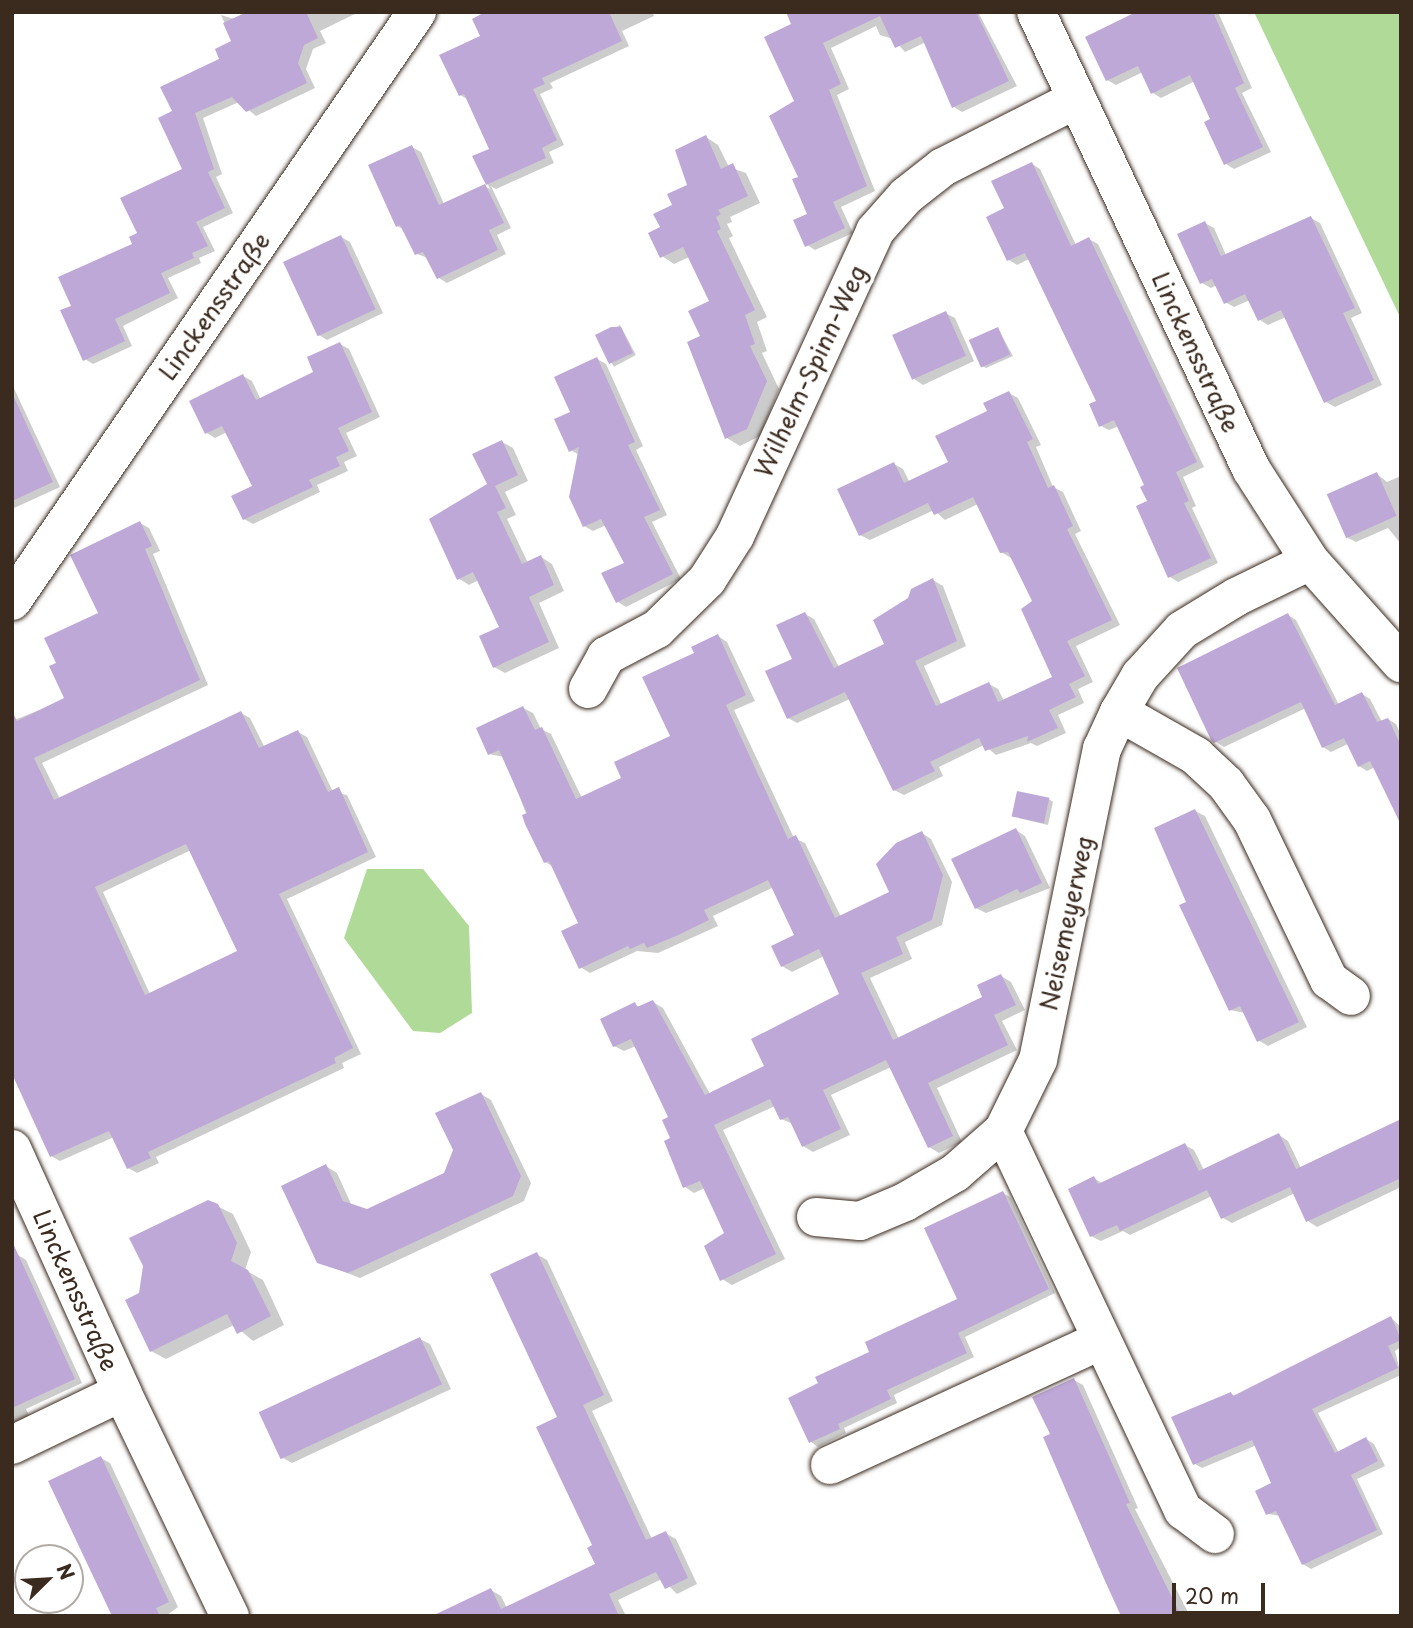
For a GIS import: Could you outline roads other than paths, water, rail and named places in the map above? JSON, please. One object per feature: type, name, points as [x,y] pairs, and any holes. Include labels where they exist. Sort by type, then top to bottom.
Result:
[{"type":"street","name":"Linckensstraße","points":[[12,601],[416,12]]},
{"type":"street","name":"Linckensstraße","points":[[1036,12],[1251,469],[1310,561],[1401,663]]},
{"type":"street","name":"Wilhelm-Spinn-Weg","points":[[588,689],[606,656],[657,629],[714,569],[735,536],[875,231],[906,196],[943,167],[1077,99]]},
{"type":"street","name":"Neisemeyerweg","points":[[816,1217],[860,1221],[905,1202],[955,1173],[1003,1131],[1038,1060],[1102,749],[1119,712],[1140,676],[1182,630],[1236,597],[1310,561]]},
{"type":"street","points":[[1119,712],[1196,756],[1226,784],[1252,820],[1329,980],[1351,996]]},
{"type":"street","points":[[1003,1131],[1184,1510],[1215,1534]]},
{"type":"street","name":"Linckensstraße","points":[[12,1149],[122,1392],[230,1616]]},
{"type":"street","points":[[830,1465],[1102,1340]]},
{"type":"street","name":"Linckensstraße","points":[[12,1445],[122,1392]]}]
